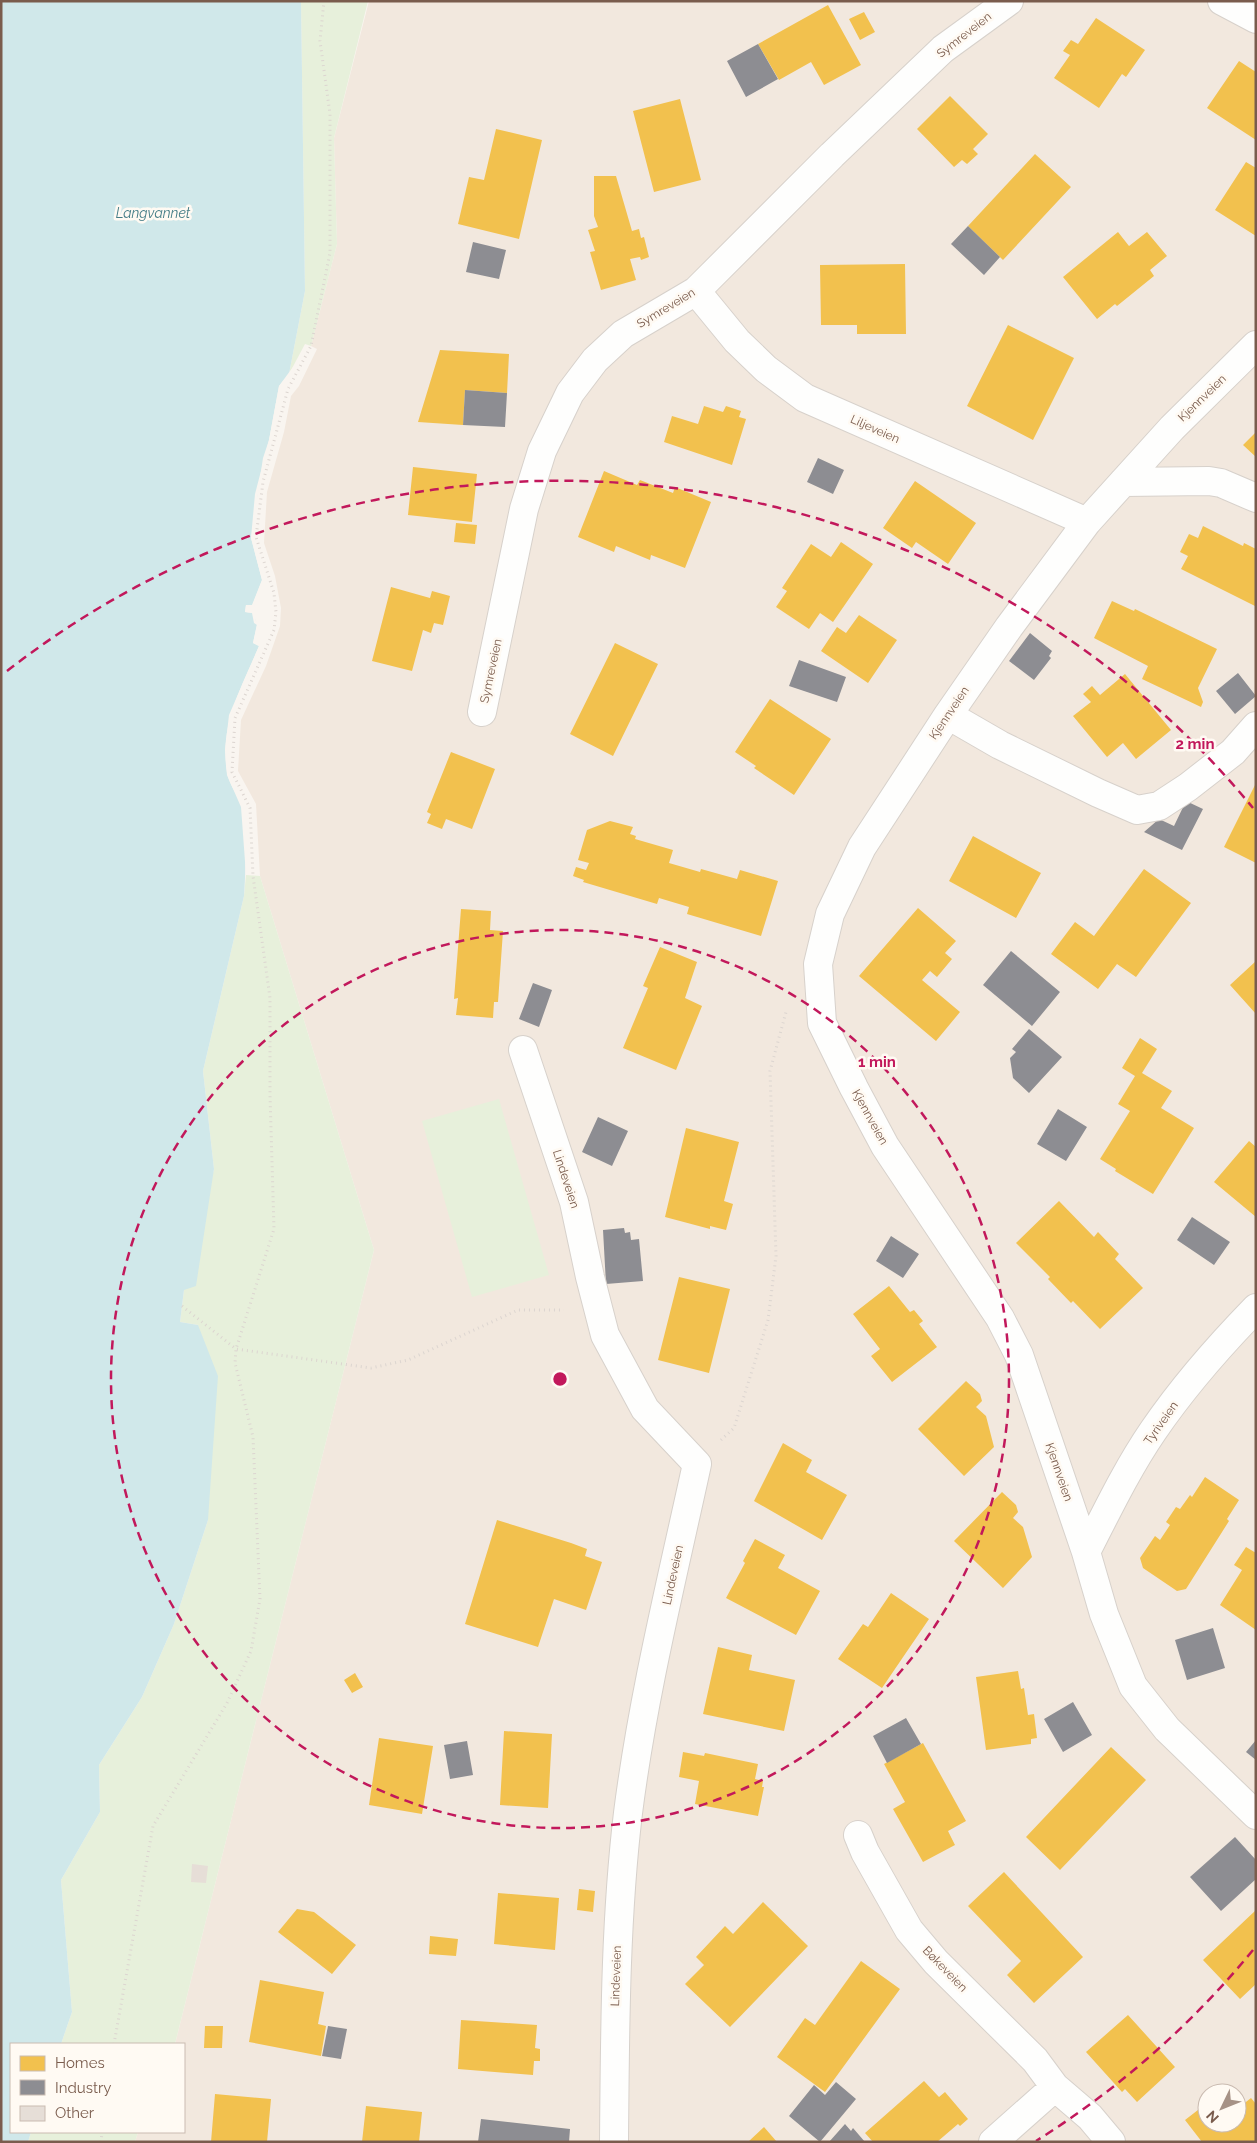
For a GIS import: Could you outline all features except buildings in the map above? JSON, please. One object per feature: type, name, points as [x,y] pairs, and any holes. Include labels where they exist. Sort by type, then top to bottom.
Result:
[{"type":"street","name":"Symreveien","points":[[482,712],[524,509],[542,451],[570,394],[595,360],[623,334],[696,291],[832,155],[943,49],[1009,1]]},
{"type":"street","points":[[1222,1],[1256,20]]},
{"type":"street","name":"Liljeveien","points":[[696,291],[737,341],[766,369],[805,398],[1087,522]]},
{"type":"street","name":"Kjennveien","points":[[1256,345],[1172,428],[1122,482],[1087,522],[1009,627],[948,715],[862,847],[830,914],[818,964],[822,1023],[854,1088],[885,1146],[1000,1318],[1019,1355],[1086,1552],[1104,1614],[1133,1686],[1167,1729],[1256,1815]]},
{"type":"street","points":[[1122,482],[1209,481],[1221,483],[1256,498]]},
{"type":"street","points":[[948,715],[1009,749],[1137,810],[1159,806],[1188,787],[1234,752],[1256,726]]},
{"type":"street","name":"Lindeveien","points":[[522,1050],[574,1202],[605,1335],[645,1409],[697,1464],[643,1715],[628,1813],[616,1958],[614,2142]]},
{"type":"street","name":"Tyriveien","points":[[1086,1552],[1133,1463],[1153,1431],[1207,1362],[1256,1308]]},
{"type":"street","name":"Bøkeveien","points":[[858,1835],[865,1852],[909,1930],[936,1962],[1035,2060],[1055,2087],[1090,2117],[1111,2142]]},
{"type":"street","points":[[993,2142],[1055,2087]]},
{"type":"path","points":[[114,2043],[153,1826],[227,1703],[251,1651],[260,1599],[253,1437],[235,1364],[236,1349],[274,1229],[270,1095],[270,998],[253,876],[250,808],[232,772],[235,718],[274,630],[276,612],[274,593],[256,537],[263,482],[288,389],[311,346],[330,253],[329,104],[320,41],[324,1]]},
{"type":"path","points":[[697,1464],[734,1428],[768,1320],[776,1256],[770,1071],[787,1008]]},
{"type":"path","points":[[182,1306],[236,1349],[371,1368],[408,1360],[518,1310],[565,1310],[605,1335]]},
{"type":"shaded area","points":[[369,1],[1256,1],[1256,2142],[135,2142],[138,2133],[185,2133],[185,2043],[175,2043],[374,1250],[260,876],[256,804],[238,771],[241,720],[266,666],[280,626],[281,608],[275,576],[264,543],[267,492],[284,432],[291,396],[299,386],[317,349],[311,346],[337,244],[334,138]]},
{"type":"green space","points":[[301,1],[368,1],[334,138],[337,244],[311,346],[305,344],[289,374],[305,291]]},
{"type":"green space","points":[[246,875],[260,876],[374,1250],[175,2043],[61,2043],[72,2012],[61,1880],[100,1812],[99,1765],[142,1697],[174,1624],[208,1520],[198,1325],[180,1322],[184,1290],[214,1169],[203,1071],[244,896]]},
{"type":"green space","points":[[499,1099],[549,1275],[472,1297],[422,1121]]},
{"type":"green space","points":[[31,2133],[138,2133],[135,2142],[28,2142]]},
{"type":"water","name":"Langvannet","points":[[1,1],[301,1],[305,291],[289,374],[279,386],[269,440],[263,458],[251,538],[262,580],[252,606],[246,605],[245,612],[253,613],[257,624],[253,643],[259,646],[233,708],[226,739],[227,773],[242,808],[245,852],[244,896],[203,1071],[214,1169],[196,1286],[184,1290],[180,1322],[198,1325],[218,1376],[208,1520],[174,1624],[142,1697],[99,1765],[100,1812],[61,1880],[72,2012],[61,2043],[10,2043],[10,2133],[31,2133],[28,2142],[1,2142]]},
{"type":"pier","points":[[293,367],[291,375],[281,387],[272,440],[258,494],[253,538],[264,580],[254,607],[248,608],[248,610],[254,611],[256,621],[260,623],[256,642],[261,646],[231,716],[228,750],[229,774],[244,807],[248,875],[246,875],[241,807],[227,775],[225,750],[229,715],[259,646],[253,643],[257,625],[254,623],[252,613],[245,612],[246,605],[252,605],[262,580],[251,538],[255,494],[269,440],[279,386]]}]
